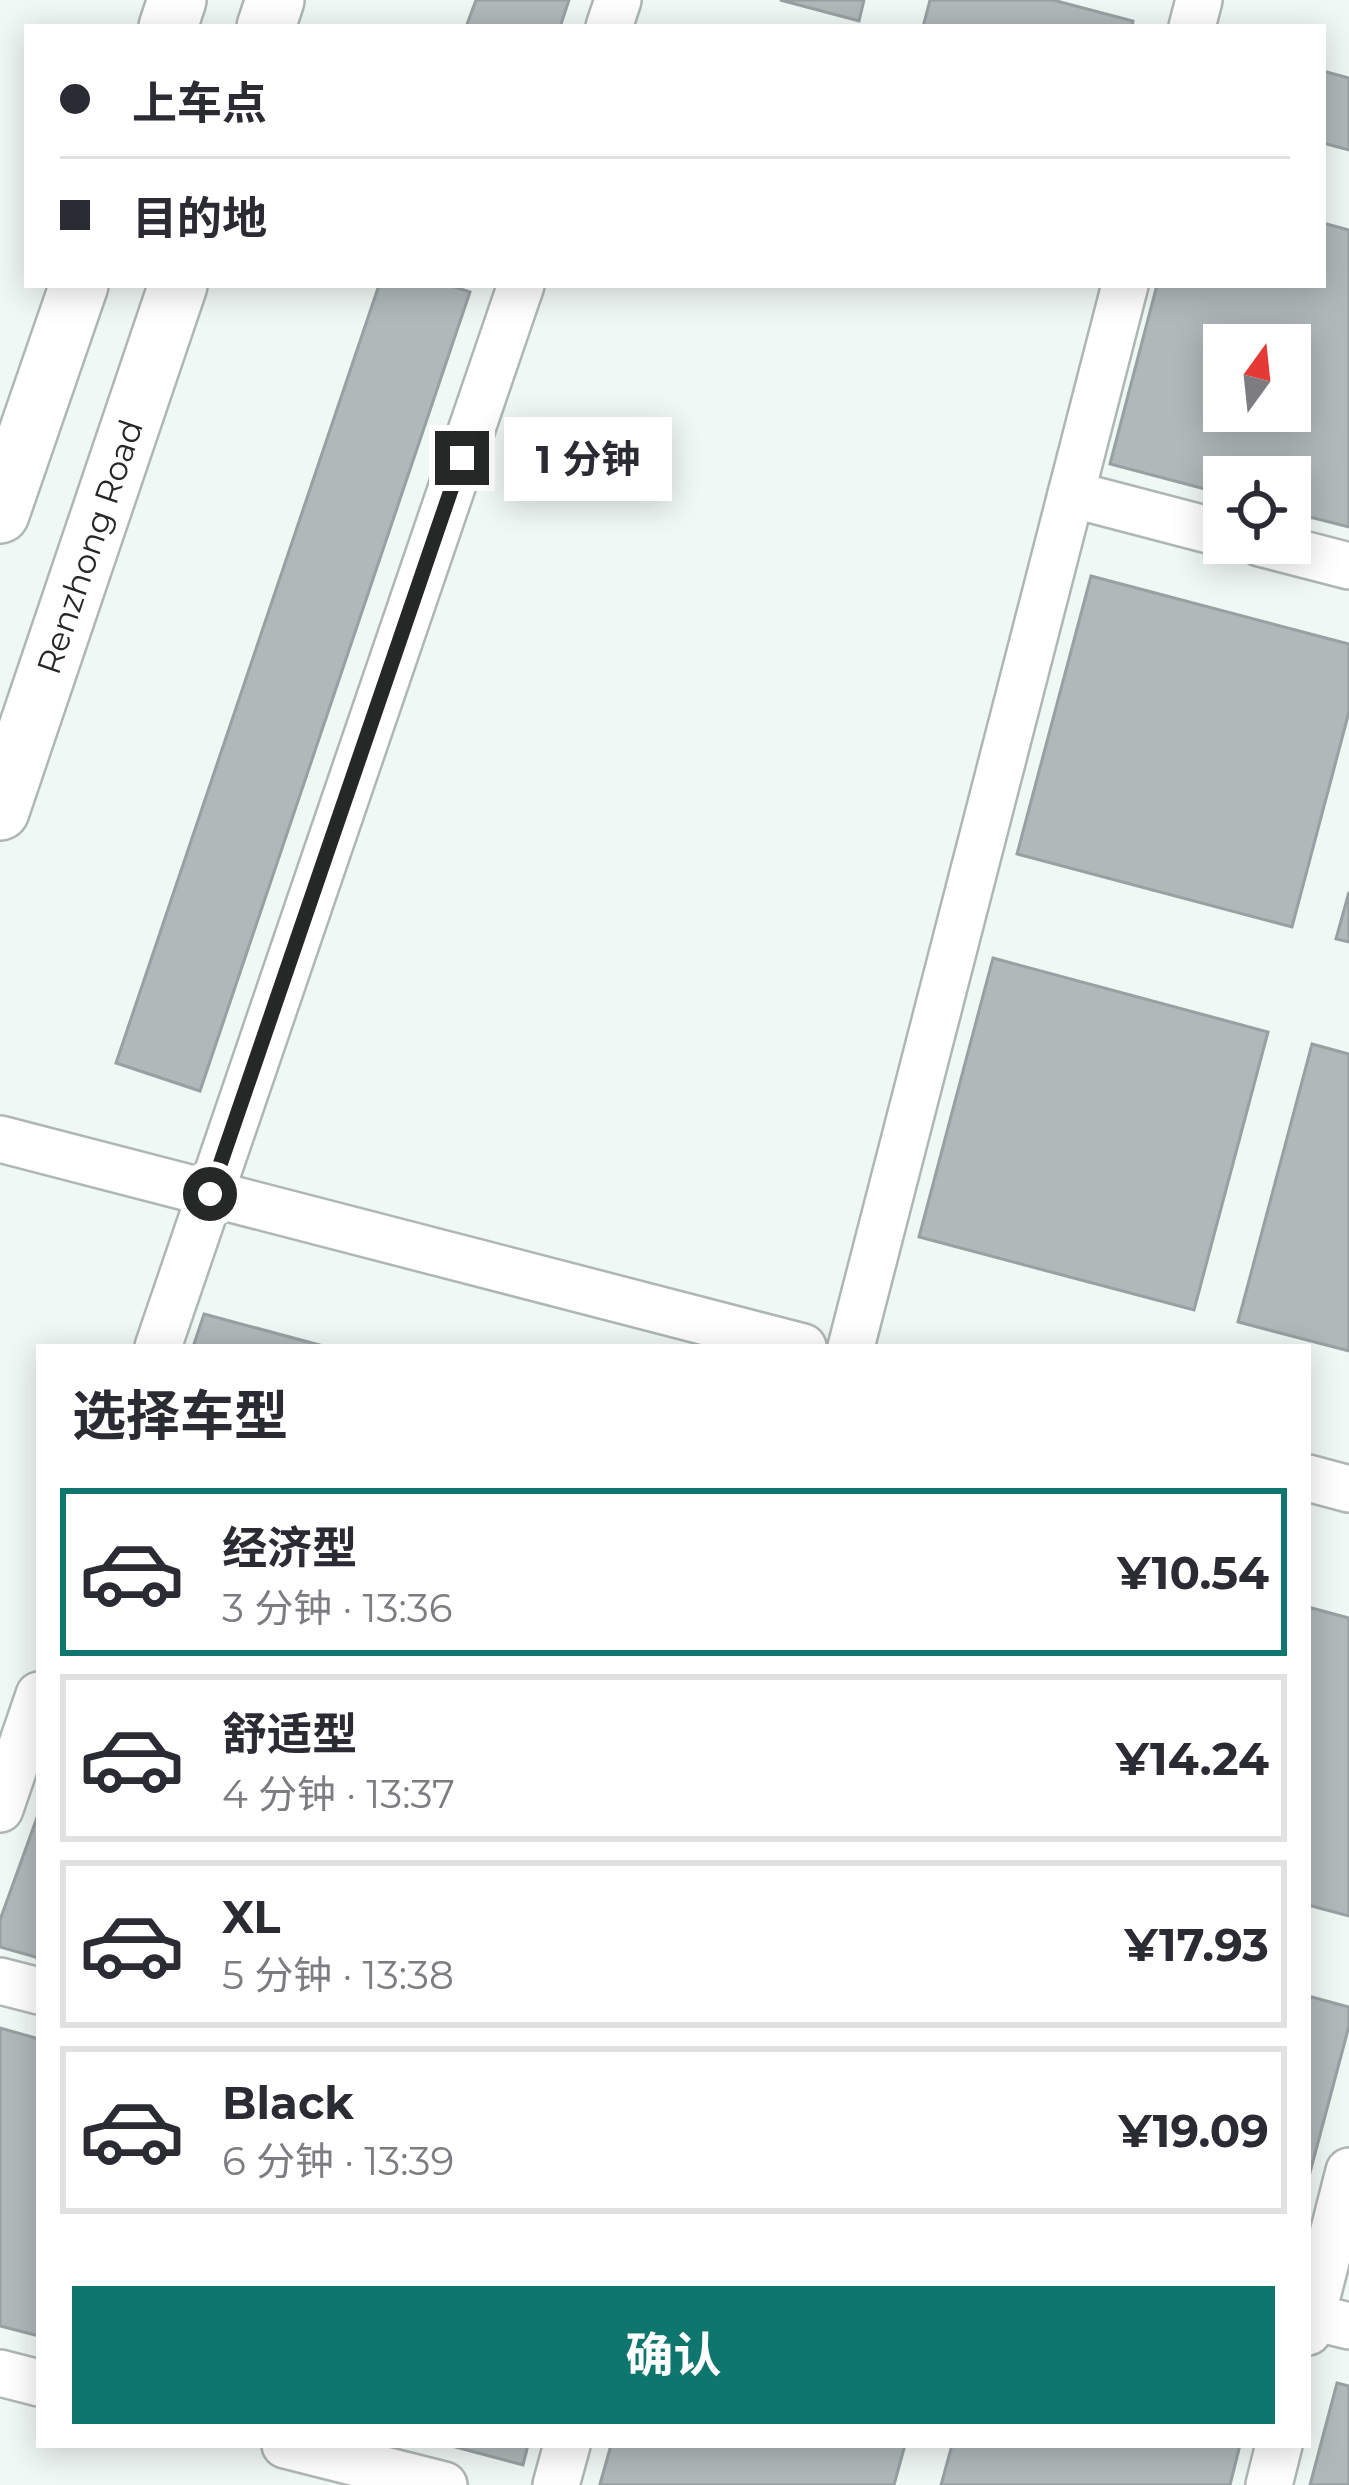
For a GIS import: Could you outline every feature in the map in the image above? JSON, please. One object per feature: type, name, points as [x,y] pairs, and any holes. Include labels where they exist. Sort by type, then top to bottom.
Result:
[{"type":"main road","points":[[0,514],[78,288]]},
{"type":"main road","name":"Renzhong Road","points":[[0,812],[177,288]]},
{"type":"lane","points":[[159,1344],[520,288]]},
{"type":"lane","points":[[852,1344],[1125,288]]},
{"type":"lane","points":[[1071,494],[1203,529]]},
{"type":"lane","points":[[1311,556],[1349,566]]},
{"type":"lane","points":[[0,1139],[791,1344]]},
{"type":"lane","points":[[1311,1479],[1349,1489]]},
{"type":"lane","points":[[0,1809],[36,1704]]},
{"type":"lane","points":[[0,1981],[36,1990]]},
{"type":"lane","points":[[1319,2323],[1349,2170]]},
{"type":"lane","points":[[0,2373],[36,2382]]},
{"type":"lane","points":[[297,2448],[444,2485]]},
{"type":"lane","points":[[556,2485],[566,2448]]},
{"type":"lane","points":[[1269,2485],[1278,2448]]},
{"type":"building","points":[[476,0],[569,0],[561,24],[467,24]]},
{"type":"building","points":[[780,0],[864,0],[859,21]]},
{"type":"building","points":[[930,0],[1053,0],[1133,21],[1132,24],[924,24]]},
{"type":"building","points":[[1326,72],[1349,78],[1349,150],[1326,144]]},
{"type":"building","points":[[1326,224],[1349,230],[1349,527],[1311,517],[1311,456],[1203,456],[1203,488],[1110,464],[1156,288],[1326,288]]},
{"type":"building","points":[[378,288],[470,292],[200,1091],[116,1063]]},
{"type":"building","points":[[1091,576],[1349,644],[1349,712],[1292,927],[1017,854]]},
{"type":"building","points":[[1349,892],[1349,942],[1336,939]]},
{"type":"building","points":[[993,958],[1268,1032],[1194,1310],[919,1237]]},
{"type":"building","points":[[1312,1044],[1349,1054],[1349,1351],[1238,1322]]},
{"type":"building","points":[[204,1314],[316,1344],[194,1344]]},
{"type":"building","points":[[1311,1608],[1349,1618],[1349,1916],[1311,1906]]},
{"type":"building","points":[[36,1820],[36,1957],[0,1947],[0,1920]]},
{"type":"building","points":[[1311,1997],[1349,2007],[1349,2026],[1311,2169]]},
{"type":"building","points":[[0,2028],[36,2038],[36,2335],[0,2326]]},
{"type":"building","points":[[1337,2383],[1349,2386],[1349,2485],[1310,2485]]},
{"type":"building","points":[[459,2448],[527,2448],[523,2465]]},
{"type":"building","points":[[610,2448],[904,2448],[894,2485],[600,2484]]},
{"type":"building","points":[[951,2448],[1239,2448],[1230,2485],[941,2485]]},
{"type":"route","points":[[210,1194],[462,458]]}]
